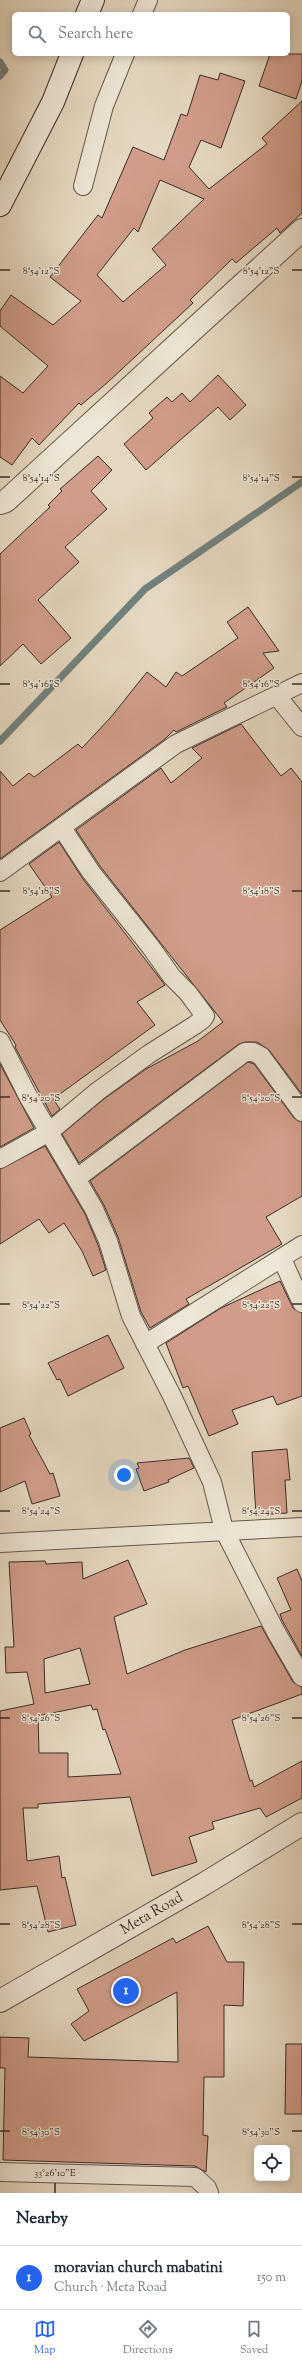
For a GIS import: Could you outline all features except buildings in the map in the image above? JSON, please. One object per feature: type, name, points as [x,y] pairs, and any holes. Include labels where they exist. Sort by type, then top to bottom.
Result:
[{"type":"street","points":[[88,12],[92,0]]},
{"type":"street","points":[[143,12],[148,0]]},
{"type":"street","points":[[0,205],[53,102],[71,56]]},
{"type":"street","points":[[83,186],[104,106],[124,56]]},
{"type":"street","points":[[0,503],[12,496],[302,230]]},
{"type":"street","points":[[0,872],[176,744],[302,683]]},
{"type":"street","points":[[277,696],[302,727]]},
{"type":"street","points":[[0,1158],[49,1132],[98,1091],[149,1054],[199,1022],[205,1016],[188,993],[172,977],[150,946],[91,872],[62,828]]},
{"type":"street","points":[[0,1041],[49,1132],[77,1178],[108,1241],[125,1303],[212,1482],[224,1530],[276,1632],[302,1677]]},
{"type":"street","points":[[77,1178],[245,1052],[253,1052],[261,1056],[302,1112]]},
{"type":"street","points":[[145,1344],[302,1245]]},
{"type":"street","points":[[282,1259],[302,1303]]},
{"type":"street","points":[[0,1543],[302,1527]]},
{"type":"street","name":"Meta Road","points":[[0,2001],[204,1884],[302,1824]]},
{"type":"street","points":[[0,2172],[195,2176],[207,2188],[209,2193]]},
{"type":"waterway","points":[[0,62],[5,70],[0,76]]},
{"type":"waterway","points":[[0,741],[145,589],[302,482]]},
{"type":"place","name":"moravian church mabatini","points":[[126,1991]]}]
